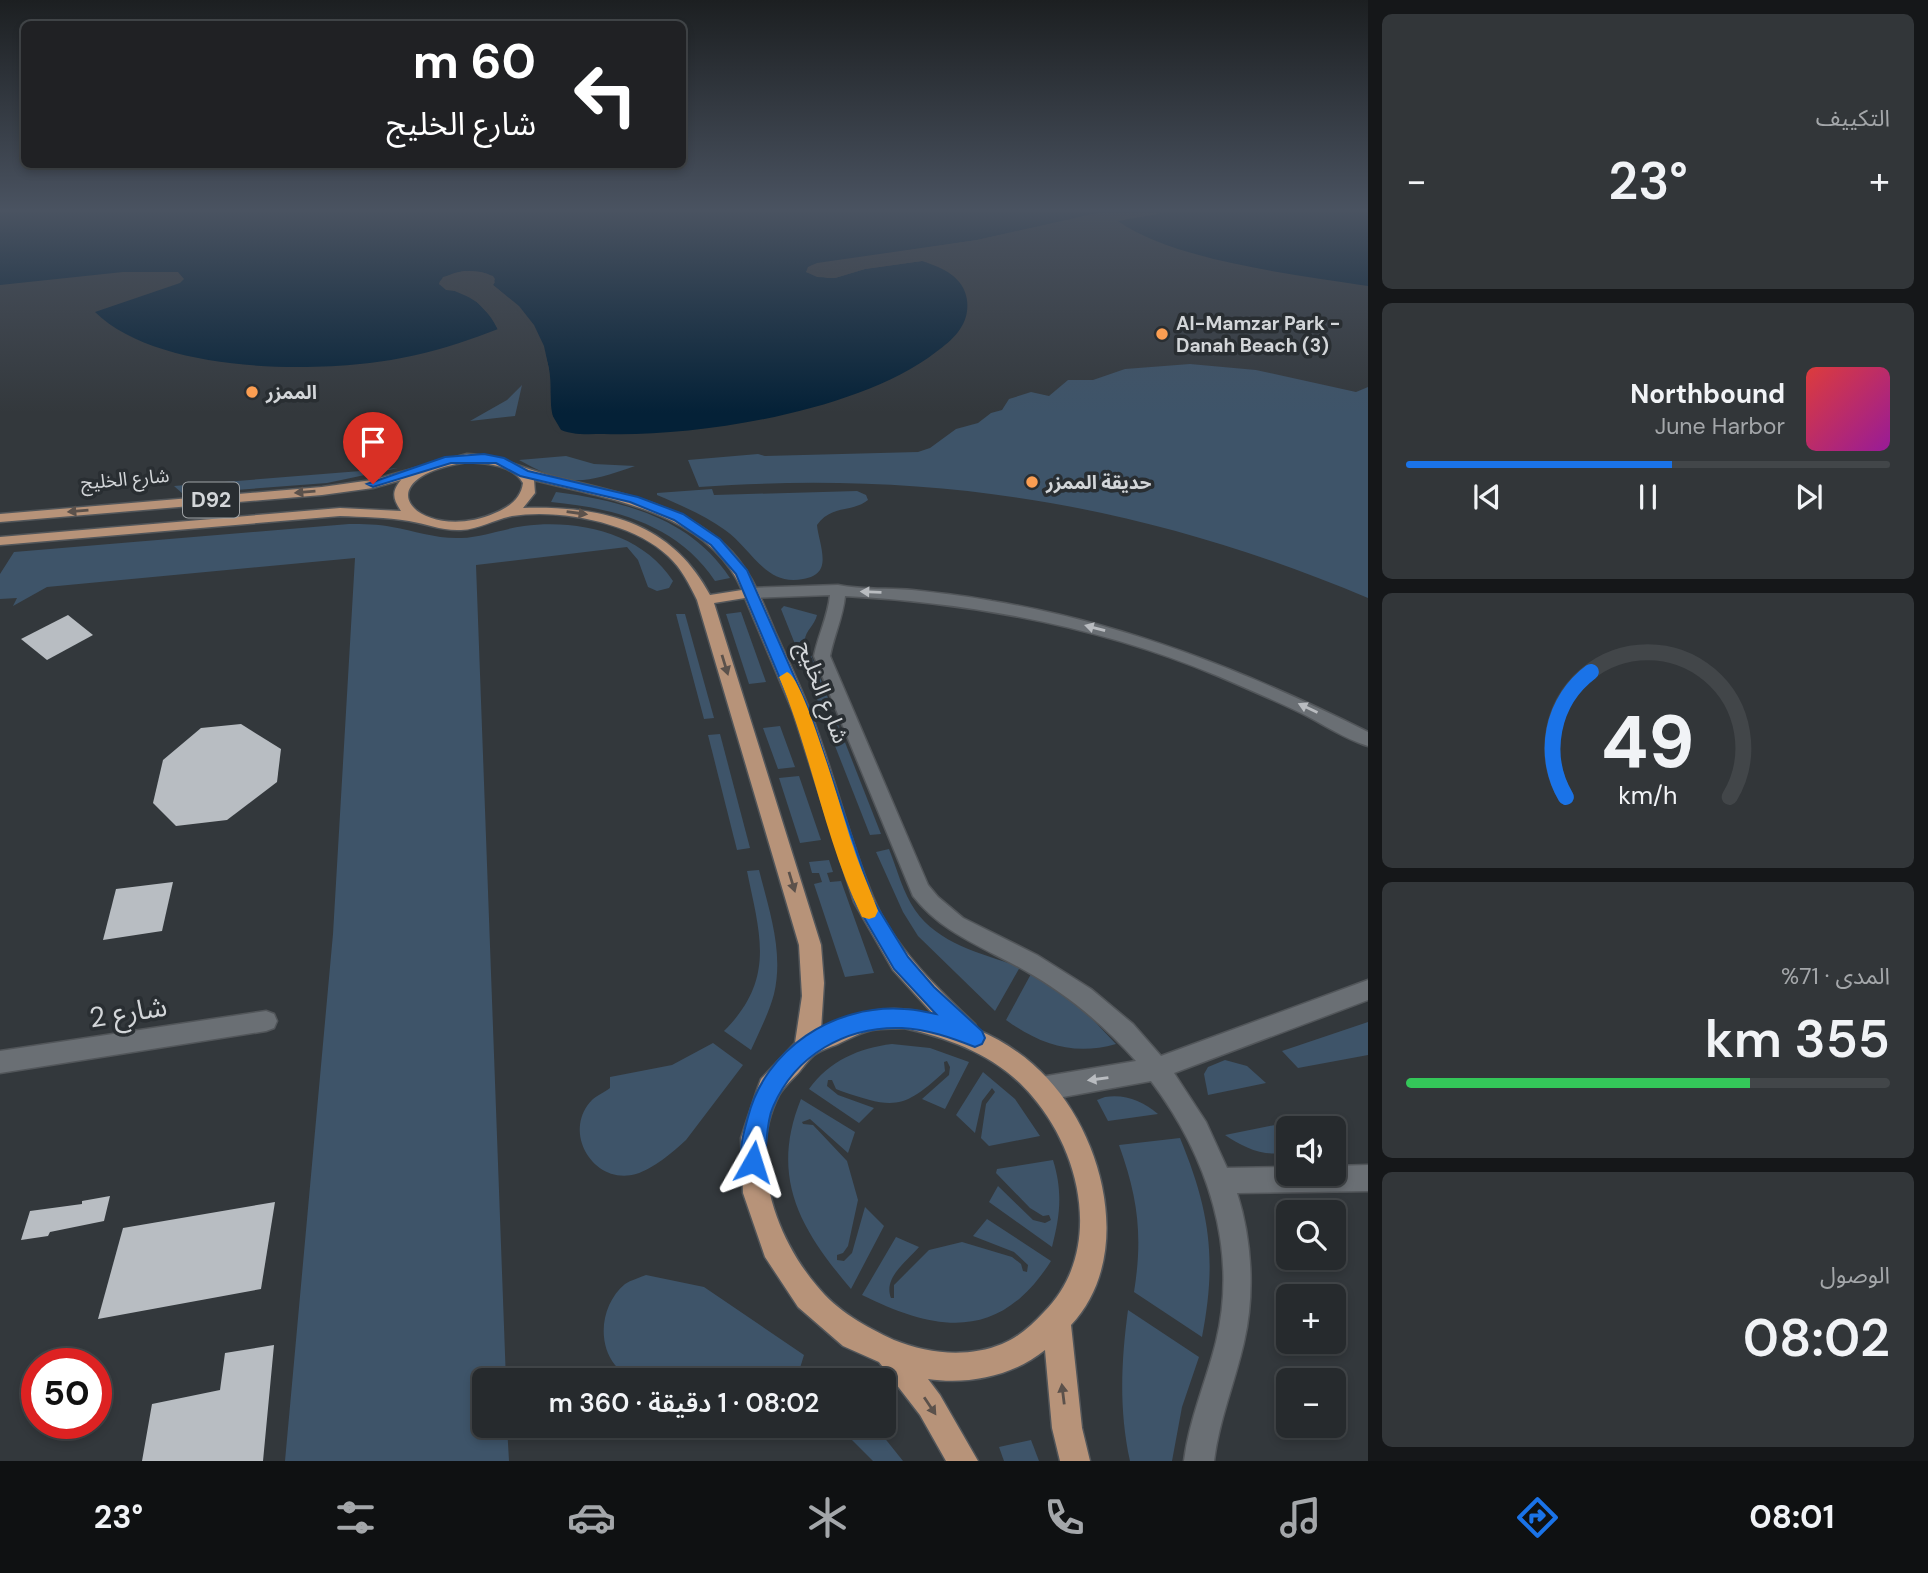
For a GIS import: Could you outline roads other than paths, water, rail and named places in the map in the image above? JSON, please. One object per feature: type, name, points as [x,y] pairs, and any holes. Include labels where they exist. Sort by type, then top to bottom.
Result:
[{"type":"main road","name":"شارع الخليج","points":[[0,518],[335,489],[373,484],[450,460],[484,458],[513,465],[524,473],[634,499],[678,517],[706,535],[730,557],[742,573],[802,712],[864,902],[901,963],[927,993],[975,1038]]},
{"type":"main road","points":[[420,471],[404,487],[402,504],[418,518],[446,525],[480,523],[509,512],[519,505],[529,489],[524,473]]},
{"type":"main road","points":[[509,512],[561,511],[599,517],[633,527],[653,537],[685,563],[701,586],[810,944],[814,1007],[806,1046]]},
{"type":"main road","name":"D92","points":[[0,541],[340,512],[387,513],[418,518]]},
{"type":"main road","points":[[705,600],[751,593]]},
{"type":"main road","points":[[904,1018],[940,1024],[975,1038],[1015,1063],[1041,1089],[1062,1117],[1079,1147],[1092,1191],[1094,1237],[1087,1275],[1072,1303],[1057,1323],[1024,1350],[983,1364],[938,1367],[891,1356],[865,1344],[840,1329],[808,1300],[781,1263],[762,1222],[752,1182],[753,1143],[758,1119],[778,1076],[806,1046],[836,1030],[868,1020],[904,1018]]},
{"type":"main road","points":[[1057,1323],[1065,1406],[1075,1461]]},
{"type":"main road","points":[[891,1356],[930,1405],[963,1461]]},
{"type":"street","points":[[838,590],[836,614],[826,635],[822,656],[920,890],[933,908],[946,919],[1028,962],[1109,1015],[1156,1069],[1194,1128],[1220,1181],[1231,1226],[1236,1273],[1234,1320],[1226,1364],[1209,1415],[1199,1461]]},
{"type":"street","points":[[751,593],[838,590],[904,593],[997,605],[1067,620],[1128,636],[1257,685],[1368,740]]},
{"type":"street","points":[[1041,1089],[1156,1069],[1368,990]]},
{"type":"street","name":"شارع 2","points":[[0,1062],[266,1021]]},
{"type":"street","points":[[1220,1181],[1368,1178]]},
{"type":"place","name":"Al-Mamzar Park - Danah Beach (3)","points":[[1162,334]]},
{"type":"place","name":"الممزر","points":[[252,392]]},
{"type":"place","name":"حديقة الممزر","points":[[1032,482]]}]
